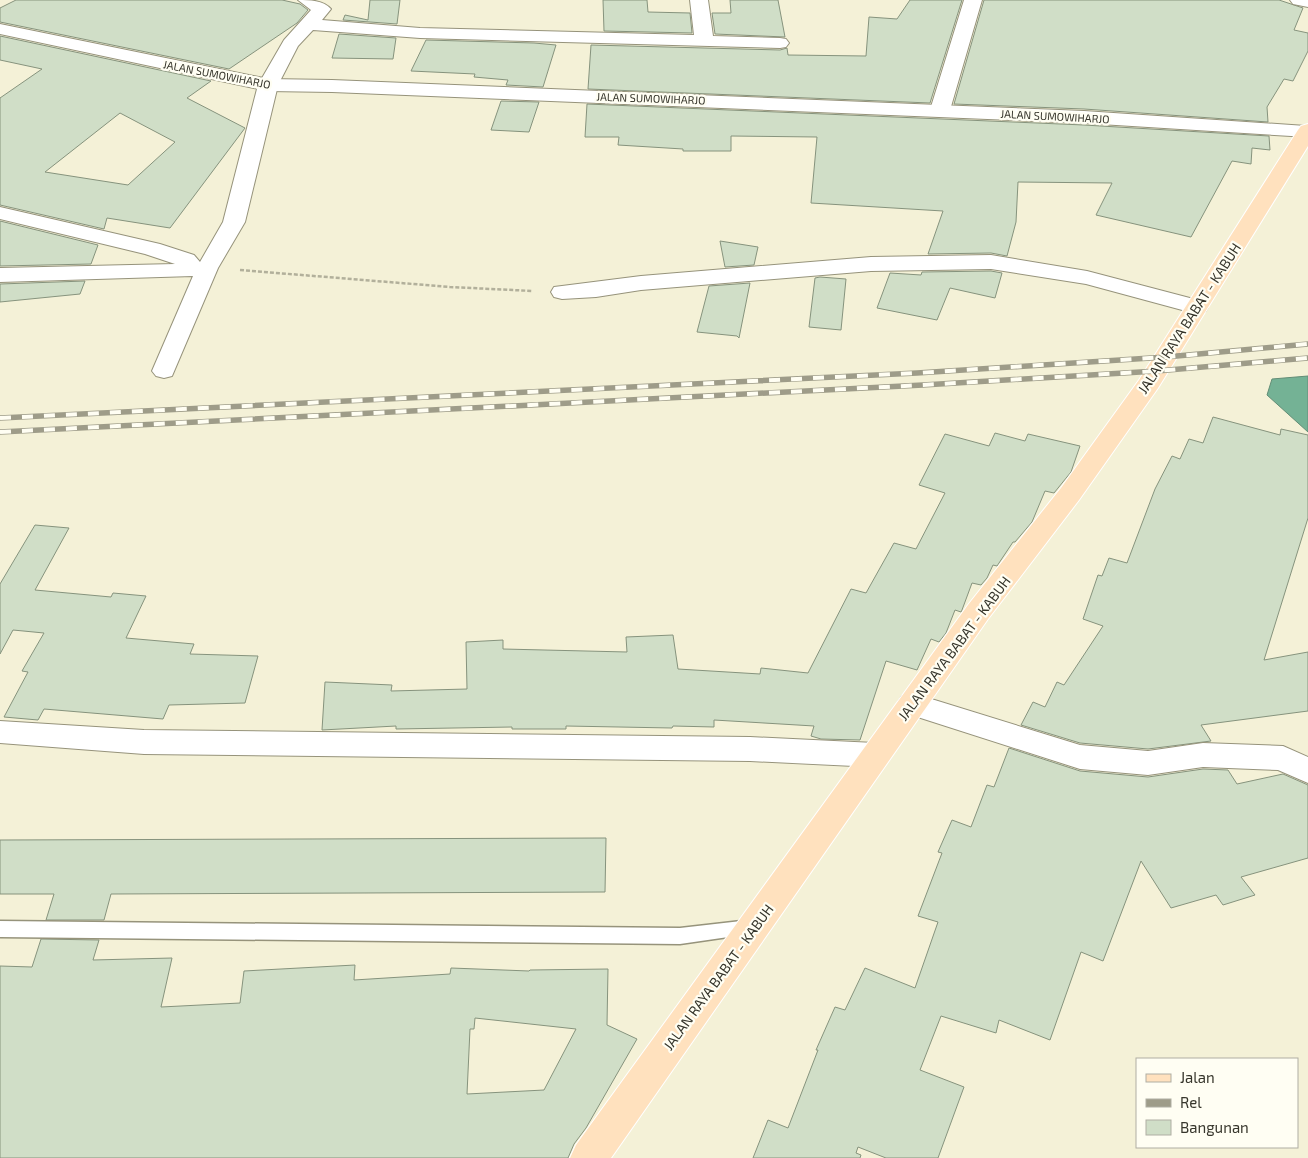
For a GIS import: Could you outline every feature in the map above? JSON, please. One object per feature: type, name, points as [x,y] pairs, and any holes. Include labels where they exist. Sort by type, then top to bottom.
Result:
[{"type":"main road","name":"JALAN RAYA BABAT - KABUH","points":[[589,1158],[978,612],[1070,494],[1153,377],[1307,131]]},
{"type":"street","points":[[164,371],[199,268],[234,222],[268,85],[290,44],[322,9],[307,0]]},
{"type":"street","points":[[698,0],[704,40]]},
{"type":"street","points":[[940,110],[973,0]]},
{"type":"street","points":[[1299,0],[1308,2]]},
{"type":"street","points":[[309,24],[430,34],[780,43]]},
{"type":"street","name":"JALAN SUMOWIHARJO","points":[[0,29],[268,85],[940,110],[1307,131]]},
{"type":"street","points":[[0,213],[145,247],[186,260],[199,268]]},
{"type":"street","points":[[562,292],[596,290],[641,283],[871,264],[990,262],[1088,278],[1197,307]]},
{"type":"street","points":[[0,275],[167,271],[199,268]]},
{"type":"street","points":[[912,704],[1080,757],[1148,763],[1203,756],[1283,758],[1308,771]]},
{"type":"street","points":[[0,732],[144,742],[750,749],[875,755]]},
{"type":"lane","points":[[0,929],[680,936],[754,928]]},
{"type":"path","points":[[199,268],[450,287],[562,292]]},
{"type":"shaded area","points":[[1308,376],[1308,432],[1267,395],[1272,379]]},
{"type":"building","points":[[16,0],[282,0],[300,4],[308,10],[297,23],[229,69],[0,22],[0,8]]},
{"type":"building","points":[[370,0],[400,0],[397,24],[343,20],[345,15],[368,20]]},
{"type":"building","points":[[603,0],[647,0],[648,12],[690,13],[692,33],[604,31]]},
{"type":"building","points":[[730,0],[778,0],[785,37],[715,34],[712,13],[731,13]]},
{"type":"building","points":[[910,0],[962,0],[930,103],[588,89],[591,45],[780,50],[787,48],[788,55],[866,56],[869,17],[897,19]]},
{"type":"building","points":[[984,0],[1279,0],[1303,8],[1294,30],[1308,33],[1308,51],[1293,81],[1284,79],[1267,107],[1268,122],[1084,109],[954,104]]},
{"type":"building","points":[[339,34],[396,38],[393,59],[332,58]]},
{"type":"building","points":[[0,36],[211,81],[187,98],[245,128],[170,228],[107,218],[104,229],[0,205],[0,98],[42,69],[0,60]],"holes":[[[120,113],[175,142],[128,185],[45,172]]]},
{"type":"building","points":[[426,40],[556,45],[543,87],[506,85],[508,80],[474,77],[475,74],[411,71]]},
{"type":"building","points":[[501,101],[539,102],[529,132],[491,130]]},
{"type":"building","points":[[587,104],[1084,125],[1269,136],[1270,150],[1252,148],[1251,164],[1232,161],[1191,237],[1096,215],[1112,183],[1018,182],[1016,222],[1007,256],[991,253],[928,254],[943,211],[811,203],[817,137],[731,136],[731,151],[683,151],[683,149],[618,145],[619,137],[585,137]]},
{"type":"building","points":[[0,221],[98,245],[91,264],[0,266]]},
{"type":"building","points":[[720,241],[758,247],[754,265],[725,267]]},
{"type":"building","points":[[991,271],[1002,273],[995,298],[950,288],[937,320],[877,308],[890,273],[921,275],[922,272]]},
{"type":"building","points":[[815,278],[846,279],[841,330],[809,327]]},
{"type":"building","points":[[85,281],[80,294],[0,302],[0,284]]},
{"type":"building","points":[[750,283],[739,338],[737,336],[697,332],[709,286]]},
{"type":"building","points":[[1213,417],[1280,435],[1281,429],[1308,435],[1308,518],[1264,660],[1308,652],[1308,711],[1201,725],[1211,741],[1148,749],[1080,743],[1021,725],[1033,702],[1045,707],[1057,682],[1064,685],[1103,626],[1083,619],[1098,575],[1102,576],[1109,558],[1127,563],[1155,489],[1172,456],[1180,459],[1189,439],[1203,443]]},
{"type":"building","points":[[995,433],[1025,441],[1028,434],[1080,446],[1071,472],[1054,493],[1045,491],[1032,522],[1013,542],[997,566],[993,565],[987,578],[981,585],[972,583],[961,612],[955,610],[946,633],[939,642],[931,639],[917,670],[886,661],[860,740],[821,739],[811,736],[814,726],[714,720],[714,727],[566,726],[566,729],[512,729],[512,727],[396,729],[396,726],[322,730],[325,682],[392,685],[391,691],[467,689],[466,642],[503,640],[503,649],[627,652],[626,637],[673,635],[678,669],[760,674],[761,668],[808,673],[851,589],[866,593],[894,543],[916,549],[945,493],[919,485],[945,434],[989,446]]},
{"type":"building","points":[[35,525],[69,528],[35,590],[111,597],[113,593],[146,596],[126,638],[194,644],[190,654],[258,656],[245,703],[169,705],[163,719],[44,709],[38,720],[4,717],[28,672],[22,671],[44,633],[13,630],[0,654],[0,584]]},
{"type":"building","points":[[1009,748],[1080,771],[1148,777],[1203,769],[1228,770],[1237,784],[1283,774],[1308,785],[1308,858],[1241,877],[1255,895],[1223,905],[1216,895],[1171,908],[1141,861],[1103,961],[1081,952],[1050,1040],[999,1020],[996,1033],[941,1016],[920,1070],[964,1087],[938,1158],[886,1158],[858,1147],[856,1153],[861,1155],[860,1158],[753,1158],[768,1120],[788,1128],[818,1050],[816,1050],[835,1007],[845,1010],[865,968],[915,988],[938,922],[918,916],[942,853],[938,852],[952,820],[971,827],[987,785],[994,787]]},
{"type":"building","points":[[606,838],[605,892],[111,894],[104,920],[46,920],[54,894],[0,894],[0,840]]},
{"type":"building","points":[[41,939],[99,940],[93,960],[172,958],[161,1007],[240,1003],[244,971],[355,965],[354,980],[450,974],[451,968],[529,971],[608,969],[607,1025],[637,1039],[586,1128],[574,1144],[568,1158],[0,1158],[0,966],[32,967]],"holes":[[[475,1018],[576,1029],[544,1090],[467,1094],[470,1029],[474,1029]]]},
{"type":"railway","points":[[0,418],[917,373],[1166,357],[1308,344]]},
{"type":"railway","points":[[0,432],[923,385],[1157,371],[1308,358]]}]
